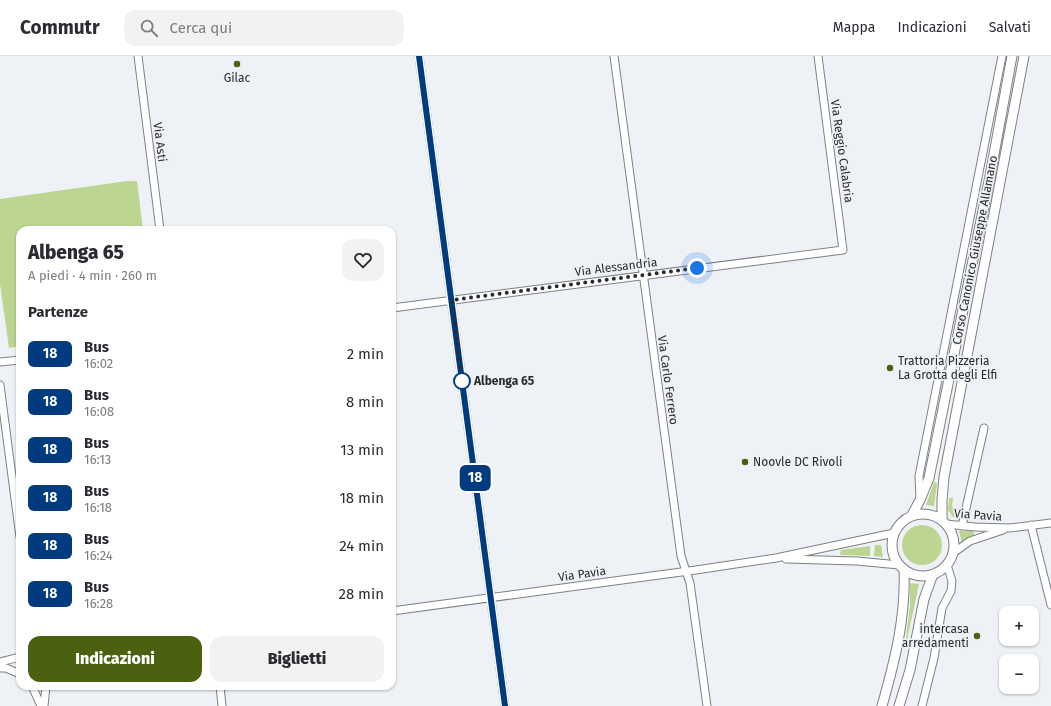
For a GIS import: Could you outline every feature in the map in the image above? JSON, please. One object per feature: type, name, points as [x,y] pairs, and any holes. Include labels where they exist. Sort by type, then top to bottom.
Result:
[{"type":"main road","name":"Corso Canonico Giuseppe Allamano","points":[[912,515],[929,478],[990,176],[1012,56]]},
{"type":"main road","name":"Corso Canonico Giuseppe Allamano","points":[[944,522],[942,500],[944,477],[1024,56]]},
{"type":"main road","points":[[922,513],[932,515],[944,522],[952,533],[954,543],[953,553],[947,565],[933,574],[923,576],[913,574],[901,567],[894,558],[892,550],[894,533],[898,526],[912,515],[922,513]]},
{"type":"main road","points":[[882,706],[902,627],[905,591],[901,567]]},
{"type":"main road","points":[[899,706],[910,670],[924,599],[933,574]]},
{"type":"street","name":"Via Asti","points":[[138,56],[159,226]]},
{"type":"street","points":[[419,56],[505,706]]},
{"type":"street","name":"Via Carlo Ferrero","points":[[614,56],[681,556],[690,583],[707,706]]},
{"type":"street","name":"Via Reggio Calabria","points":[[818,56],[843,250]]},
{"type":"street","name":"Corso Canonico Giuseppe Allamano","points":[[920,500],[919,476],[1002,56]]},
{"type":"street","name":"Via Alessandria","points":[[396,307],[843,250]]},
{"type":"street","points":[[0,362],[16,360]]},
{"type":"street","points":[[0,385],[16,507]]},
{"type":"street","points":[[962,526],[984,428]]},
{"type":"street","name":"Via Pavia","points":[[944,522],[962,526],[1009,528]]},
{"type":"street","name":"Via Pavia","points":[[953,553],[970,541],[985,535],[1009,528],[1051,523]]},
{"type":"street","points":[[1031,525],[1051,605]]},
{"type":"street","name":"Via Pavia","points":[[396,610],[686,572],[776,558],[894,533]]},
{"type":"street","name":"Via Pavia","points":[[776,558],[857,561],[901,567]]},
{"type":"street","points":[[922,706],[934,658],[942,608],[951,591],[952,581],[947,565]]},
{"type":"street","points":[[0,662],[16,658]]},
{"type":"street","points":[[0,668],[6,668],[16,672]]},
{"type":"street","points":[[34,690],[41,706]]},
{"type":"street","points":[[44,706],[46,690]]},
{"type":"street","points":[[220,690],[222,706]]},
{"type":"green space","points":[[127,181],[137,181],[143,226],[16,226],[16,347],[9,348],[0,284],[0,199]]},
{"type":"green space","points":[[934,482],[937,483],[934,506],[926,505]]},
{"type":"green space","points":[[953,497],[952,507],[960,509],[959,520],[953,517],[948,510],[949,499]]},
{"type":"green space","points":[[926,525],[933,528],[939,534],[942,545],[941,553],[933,562],[926,565],[918,565],[911,562],[903,553],[902,541],[905,534],[914,526]]},
{"type":"green space","points":[[959,531],[973,531],[974,535],[962,543]]},
{"type":"green space","points":[[875,545],[881,545],[883,557],[874,556]]},
{"type":"green space","points":[[870,546],[870,556],[840,554],[841,550]]},
{"type":"green space","points":[[910,583],[919,584],[905,645],[910,606]]},
{"type":"bus line","name":"18","points":[[419,56],[505,706]]},
{"type":"place","name":"Gilac","points":[[237,64]]},
{"type":"place","name":"Trattoria Pizzeria La Grotta degli Elfi","points":[[890,368]]},
{"type":"place","name":"Albenga 65","points":[[462,381]]},
{"type":"place","name":"Noovle DC Rivoli","points":[[745,462]]},
{"type":"place","name":"intercasa arredamenti","points":[[977,636]]},
{"type":"route","points":[[462,381],[452,300],[697,268]]}]
